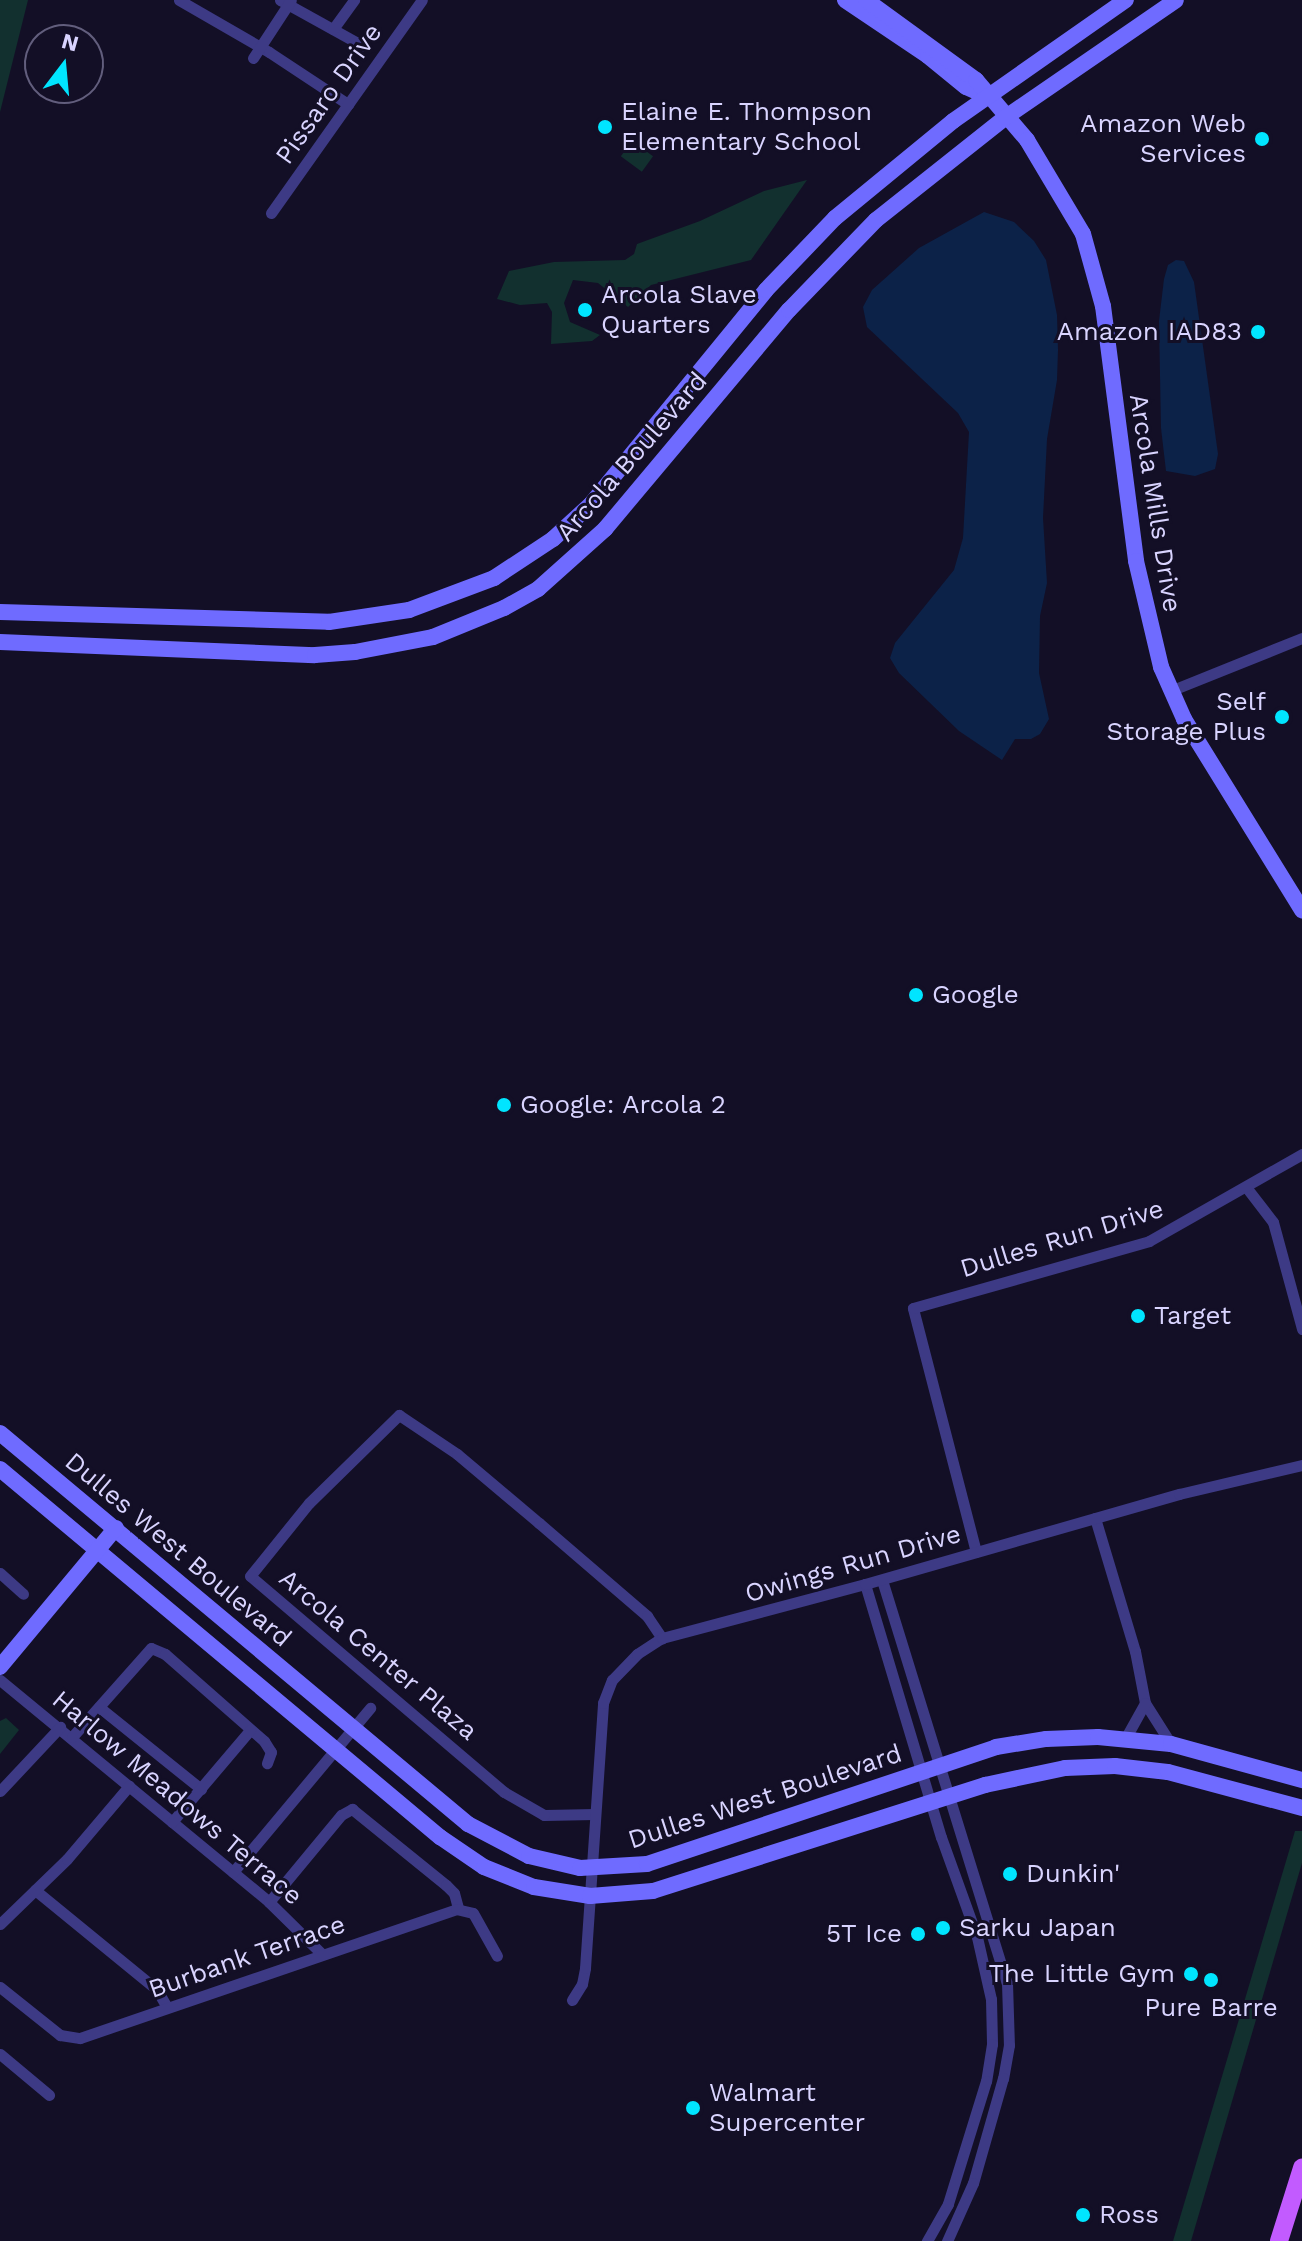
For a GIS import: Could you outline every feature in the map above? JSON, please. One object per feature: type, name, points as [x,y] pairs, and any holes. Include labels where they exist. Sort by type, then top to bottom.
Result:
[{"type":"main road","points":[[1279,2241],[1302,2168]]},
{"type":"street","points":[[179,0],[260,46],[348,104]]},
{"type":"street","points":[[333,29],[354,0]]},
{"type":"street","name":"Pissaro Drive","points":[[271,213],[422,0]]},
{"type":"street","name":"Arcola Mills Drive","points":[[845,0],[928,56],[966,87],[988,97]]},
{"type":"street","name":"Arcola Mills Drive","points":[[866,0],[961,67],[1027,140],[1083,234],[1097,277],[1136,561],[1153,641],[1170,691],[1302,910]]},
{"type":"street","name":"Arcola Boulevard","points":[[0,612],[329,622],[409,610],[494,578],[553,539],[591,504],[756,301],[821,231],[876,182],[988,97],[1126,0]]},
{"type":"street","name":"Arcola Boulevard","points":[[0,642],[315,655],[397,647],[433,637],[504,608],[550,579],[605,529],[789,310],[876,220],[1006,117],[1176,0]]},
{"type":"street","points":[[253,58],[286,1],[363,46]]},
{"type":"street","points":[[1170,691],[1302,638]]},
{"type":"street","name":"Dulles Run Drive","points":[[976,1552],[913,1308],[1149,1241],[1302,1154]]},
{"type":"street","points":[[1246,1187],[1273,1222],[1302,1329]]},
{"type":"street","name":"Arcola Center Plaza","points":[[595,1814],[544,1815],[504,1792],[250,1576],[309,1503],[364,1445],[399,1415],[457,1454],[539,1523],[647,1616],[662,1638]]},
{"type":"street","name":"Dulles West Boulevard","points":[[0,1433],[486,1836],[529,1856],[592,1868],[656,1862],[1022,1742],[1075,1736],[1171,1744],[1302,1780]]},
{"type":"street","name":"Owings Run Drive","points":[[572,2000],[582,1984],[585,1968],[600,1719],[607,1691],[625,1664],[662,1638],[882,1580],[1095,1518],[1302,1465]]},
{"type":"street","name":"Dulles West Boulevard","points":[[0,1469],[465,1856],[500,1875],[534,1887],[590,1896],[626,1896],[663,1889],[1030,1773],[1115,1766],[1188,1776],[1302,1808]]},
{"type":"street","points":[[1095,1518],[1135,1651],[1145,1703],[1171,1744]]},
{"type":"street","points":[[0,1667],[116,1528]]},
{"type":"street","points":[[0,1573],[23,1594]]},
{"type":"street","points":[[882,1580],[929,1770],[931,1804],[987,1970],[993,2022],[986,2081],[948,2204],[927,2241]]},
{"type":"street","points":[[865,1584],[929,1770],[948,1797],[1002,1964],[1010,2032],[1003,2078],[973,2183],[947,2241]]},
{"type":"street","points":[[72,1737],[151,1648],[165,1654],[269,1747],[272,1756],[267,1763]]},
{"type":"street","name":"Harlow Meadows Terrace","points":[[0,1680],[269,1902],[322,1954]]},
{"type":"street","points":[[1125,1739],[1145,1703]]},
{"type":"street","points":[[99,1707],[201,1789]]},
{"type":"street","points":[[233,1872],[370,1708]]},
{"type":"street","points":[[0,1791],[60,1727]]},
{"type":"street","points":[[172,1822],[250,1730]]},
{"type":"street","points":[[0,1924],[67,1859],[129,1786]]},
{"type":"street","points":[[269,1902],[341,1815],[352,1809],[454,1893],[458,1908],[473,1913],[497,1956]]},
{"type":"street","points":[[35,1890],[157,1990],[167,2007]]},
{"type":"street","name":"Burbank Terrace","points":[[0,1988],[60,2035],[72,2038],[458,1908]]},
{"type":"street","points":[[0,2054],[49,2095]]},
{"type":"green space","points":[[0,0],[28,0],[0,112]]},
{"type":"green space","points":[[632,141],[653,156],[642,172],[621,156]]},
{"type":"green space","points":[[807,180],[751,260],[651,285],[628,307],[598,283],[573,280],[564,303],[570,322],[600,335],[592,341],[551,344],[552,312],[547,303],[520,305],[497,299],[509,271],[554,262],[625,260],[634,254],[637,244],[700,221],[764,191]]},
{"type":"green space","points":[[6,1718],[19,1730],[0,1754],[0,1721]]},
{"type":"green space","points":[[1295,1831],[1302,1831],[1302,1863],[1191,2241],[1173,2241]]},
{"type":"water","points":[[984,212],[1014,222],[1034,241],[1046,260],[1057,315],[1057,380],[1047,439],[1043,518],[1047,583],[1040,616],[1039,673],[1049,719],[1040,734],[1031,739],[1015,739],[1002,760],[959,731],[899,673],[890,658],[895,643],[954,570],[963,538],[969,432],[958,413],[867,327],[863,307],[872,290],[919,248]]},
{"type":"water","points":[[1176,260],[1184,261],[1194,282],[1218,454],[1215,469],[1195,476],[1166,471],[1161,428],[1159,321],[1164,279],[1168,265]]},
{"type":"place","name":"Elaine E. Thompson Elementary School","points":[[605,127]]},
{"type":"place","name":"Amazon Web Services","points":[[1262,139]]},
{"type":"place","name":"Arcola Slave Quarters","points":[[585,310]]},
{"type":"place","name":"Amazon IAD83","points":[[1258,332]]},
{"type":"place","name":"Self Storage Plus","points":[[1282,717]]},
{"type":"place","name":"Google","points":[[916,995]]},
{"type":"place","name":"Google: Arcola 2","points":[[504,1105]]},
{"type":"place","name":"Target","points":[[1138,1316]]},
{"type":"place","name":"Dunkin'","points":[[1010,1874]]},
{"type":"place","name":"Sarku Japan","points":[[943,1928]]},
{"type":"place","name":"5T Ice","points":[[918,1934]]},
{"type":"place","name":"The Little Gym","points":[[1191,1974]]},
{"type":"place","name":"Pure Barre","points":[[1211,1980]]},
{"type":"place","name":"Walmart Supercenter","points":[[693,2108]]},
{"type":"place","name":"Ross","points":[[1083,2215]]}]
